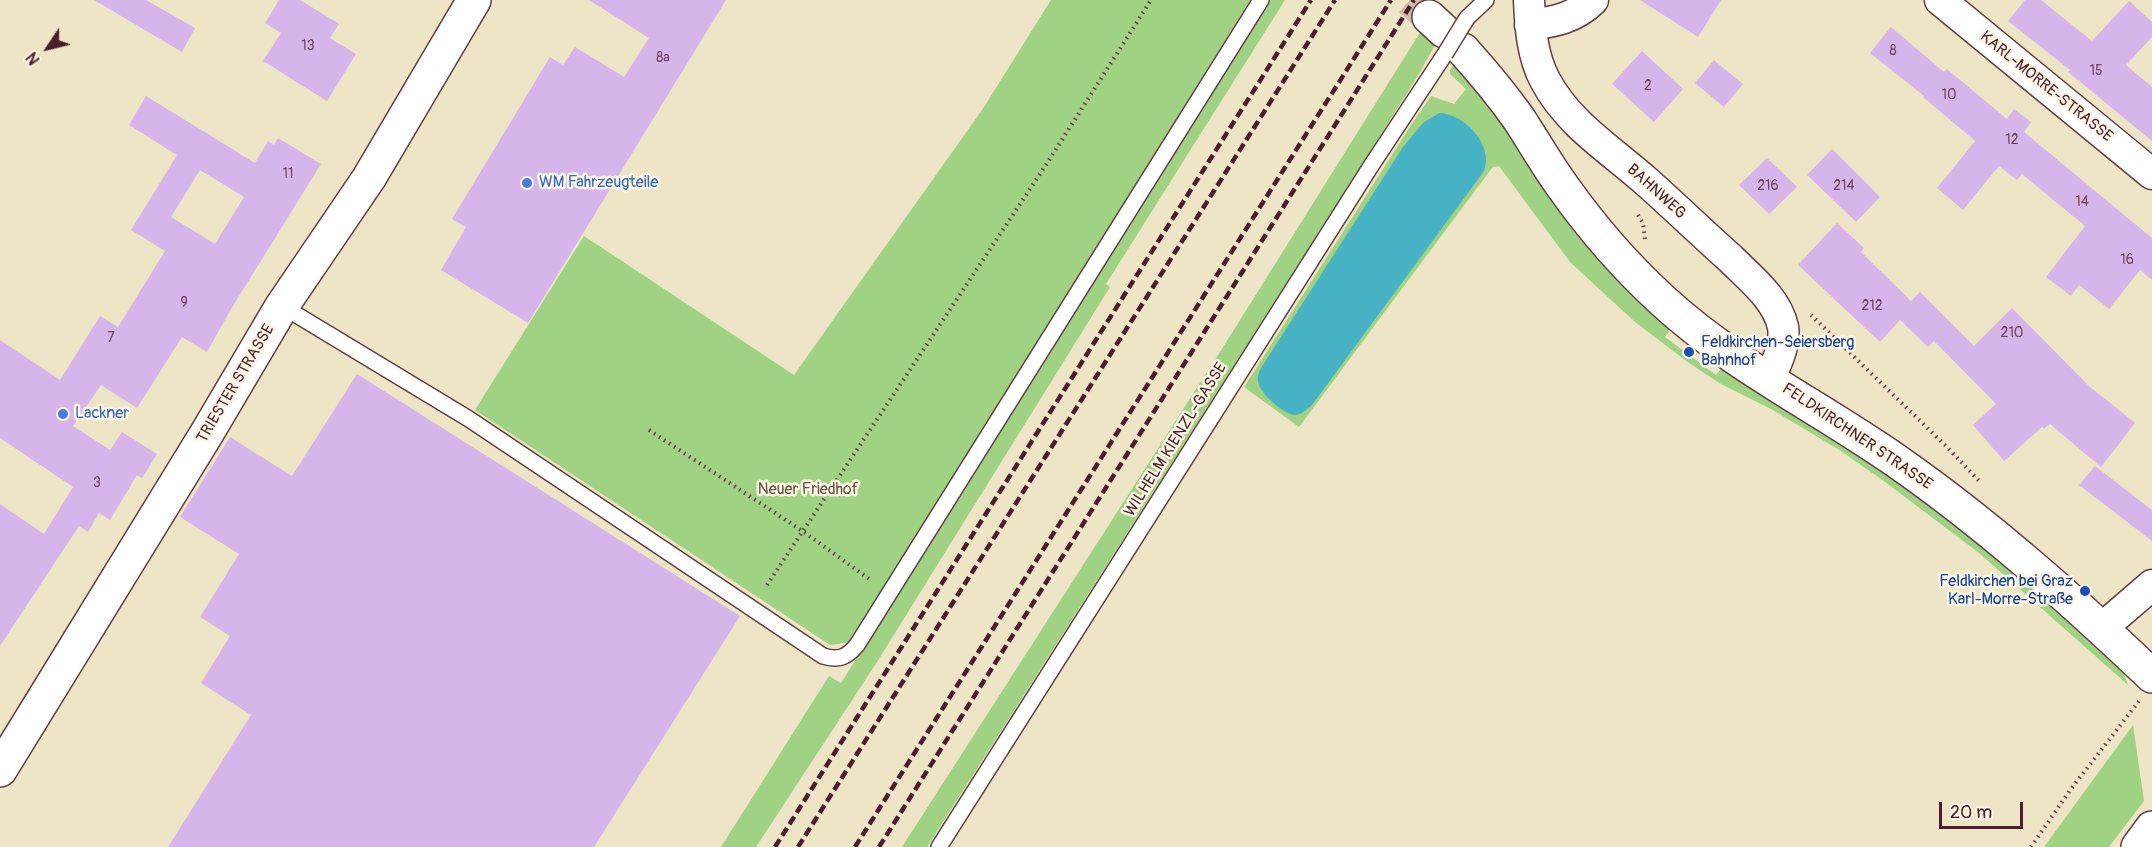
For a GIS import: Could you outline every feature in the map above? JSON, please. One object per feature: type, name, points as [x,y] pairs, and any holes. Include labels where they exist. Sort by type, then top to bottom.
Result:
[{"type":"street","name":"TRIESTER STRASSE","points":[[0,770],[207,433],[282,306],[369,178],[474,0]]},
{"type":"street","points":[[1530,13],[1561,20],[1577,13],[1593,0]]},
{"type":"street","name":"KARL-MORRE-STRASSE","points":[[1940,0],[2152,174]]},
{"type":"street","name":"BAHNWEG","points":[[1530,13],[1536,54],[1544,79],[1560,103],[1580,127],[1647,182],[1750,278],[1776,310],[1784,336],[1770,379]]},
{"type":"street","name":"FELDKIRCHNER STRASSE","points":[[1450,34],[1518,118],[1567,193],[1619,258],[1684,319],[1731,354],[1896,461],[1947,498],[2073,601],[2102,628],[2149,684]]},
{"type":"street","points":[[2102,628],[2152,585]]},
{"type":"street","points":[[2138,847],[2152,828]]},
{"type":"lane","points":[[282,306],[469,419],[823,656],[833,660],[842,658],[850,653],[889,594],[1261,0]]},
{"type":"lane","name":"WILHELM KIENZL-GASSE","points":[[939,847],[1371,166],[1450,34],[1486,0]]},
{"type":"path","points":[[767,585],[1044,168],[1151,0]]},
{"type":"path","points":[[1805,309],[1986,488]]},
{"type":"path","points":[[649,430],[804,532],[889,594]]},
{"type":"path","points":[[2031,847],[2149,684]]},
{"type":"green space","name":"Neuer Friedhof","points":[[1051,0],[1250,0],[851,642],[830,645],[475,410],[584,236],[794,375],[982,110]]},
{"type":"green space","points":[[1267,0],[1285,0],[1106,284],[1110,287],[877,662],[756,847],[721,847],[829,676],[841,683]]},
{"type":"green space","points":[[1421,31],[1435,45],[1364,161],[927,847],[902,847],[1225,344]]},
{"type":"green space","points":[[1454,64],[1671,328],[1665,337],[1716,375],[1723,366],[1821,429],[1917,495],[1995,556],[2070,620],[2118,666],[2128,685],[1979,553],[1885,482],[1841,451],[1771,409],[1721,384],[1635,322],[1570,262],[1499,166],[1493,167],[1489,172],[1299,427],[1244,387],[1431,96],[1454,104],[1466,89],[1450,74]]},
{"type":"green space","points":[[2133,725],[2144,801],[2109,847],[2044,847]]},
{"type":"water","points":[[1439,113],[1458,119],[1475,133],[1485,151],[1484,171],[1312,405],[1296,415],[1285,411],[1267,397],[1259,386],[1258,377],[1261,368],[1403,147],[1423,123]]},
{"type":"building","points":[[94,0],[146,0],[195,28],[182,52]]},
{"type":"building","points":[[279,0],[300,0],[339,24],[330,38],[356,54],[327,101],[263,61],[281,33],[265,23]]},
{"type":"building","points":[[589,0],[726,0],[528,323],[441,270],[466,227],[452,219],[550,57],[563,65],[575,47],[624,77],[649,38]]},
{"type":"building","points":[[1640,0],[1721,0],[1698,37]]},
{"type":"building","points":[[2025,0],[2041,0],[2092,41],[2129,1],[2152,22],[2152,37],[2126,65],[2152,87],[2152,141],[2068,72],[2070,70],[2008,21]]},
{"type":"building","points":[[1891,27],[1944,72],[1947,69],[2007,119],[2014,109],[2031,122],[2024,132],[2152,238],[2152,280],[2140,270],[2109,309],[2079,285],[2071,296],[2046,277],[2085,226],[2022,174],[2017,180],[1999,166],[1963,210],[1937,188],[1975,141],[1870,53]]},
{"type":"building","points":[[1642,51],[1683,89],[1654,122],[1612,84]]},
{"type":"building","points":[[1714,60],[1743,84],[1724,107],[1695,83]]},
{"type":"building","points":[[146,96],[255,163],[268,141],[274,145],[278,138],[321,164],[207,352],[182,337],[137,408],[101,385],[73,426],[110,450],[122,432],[157,454],[142,478],[137,475],[110,520],[99,513],[88,532],[79,526],[0,646],[0,504],[44,534],[73,487],[0,438],[0,340],[60,380],[100,316],[118,327],[165,251],[131,230],[177,155],[129,125]],"holes":[[[200,170],[244,197],[215,244],[171,217]]]},
{"type":"building","points":[[1832,149],[1880,197],[1856,222],[1807,175]]},
{"type":"building","points":[[1767,158],[1797,187],[1769,214],[1739,185]]},
{"type":"building","points":[[1837,223],[1864,248],[1861,252],[1911,301],[1920,292],[1974,346],[2012,308],[2089,386],[2135,423],[2101,467],[2050,424],[2044,429],[2042,427],[2004,461],[1973,425],[1996,404],[1934,341],[1928,347],[1900,320],[1880,342],[1798,265]]},
{"type":"building","points":[[357,374],[740,616],[594,847],[168,847],[251,715],[201,683],[230,636],[200,617],[239,554],[180,517],[230,437],[292,476]]},
{"type":"building","points":[[2095,466],[2152,510],[2152,541],[2079,485]]},
{"type":"tunnel","points":[[1410,0],[1429,17]]},
{"type":"railway","points":[[775,847],[1311,0]]},
{"type":"railway","points":[[798,847],[1335,0]]},
{"type":"railway","points":[[855,847],[1391,0]]},
{"type":"railway","points":[[879,847],[1414,0]]},
{"type":"place","name":"WM Fahrzeugteile","points":[[527,183]]},
{"type":"place","name":"Feldkirchen-Seiersberg Bahnhof","points":[[1689,352]]},
{"type":"place","name":"Lackner","points":[[63,414]]},
{"type":"place","name":"Feldkirchen bei Graz Karl-Morre-Straße","points":[[2085,591]]}]
